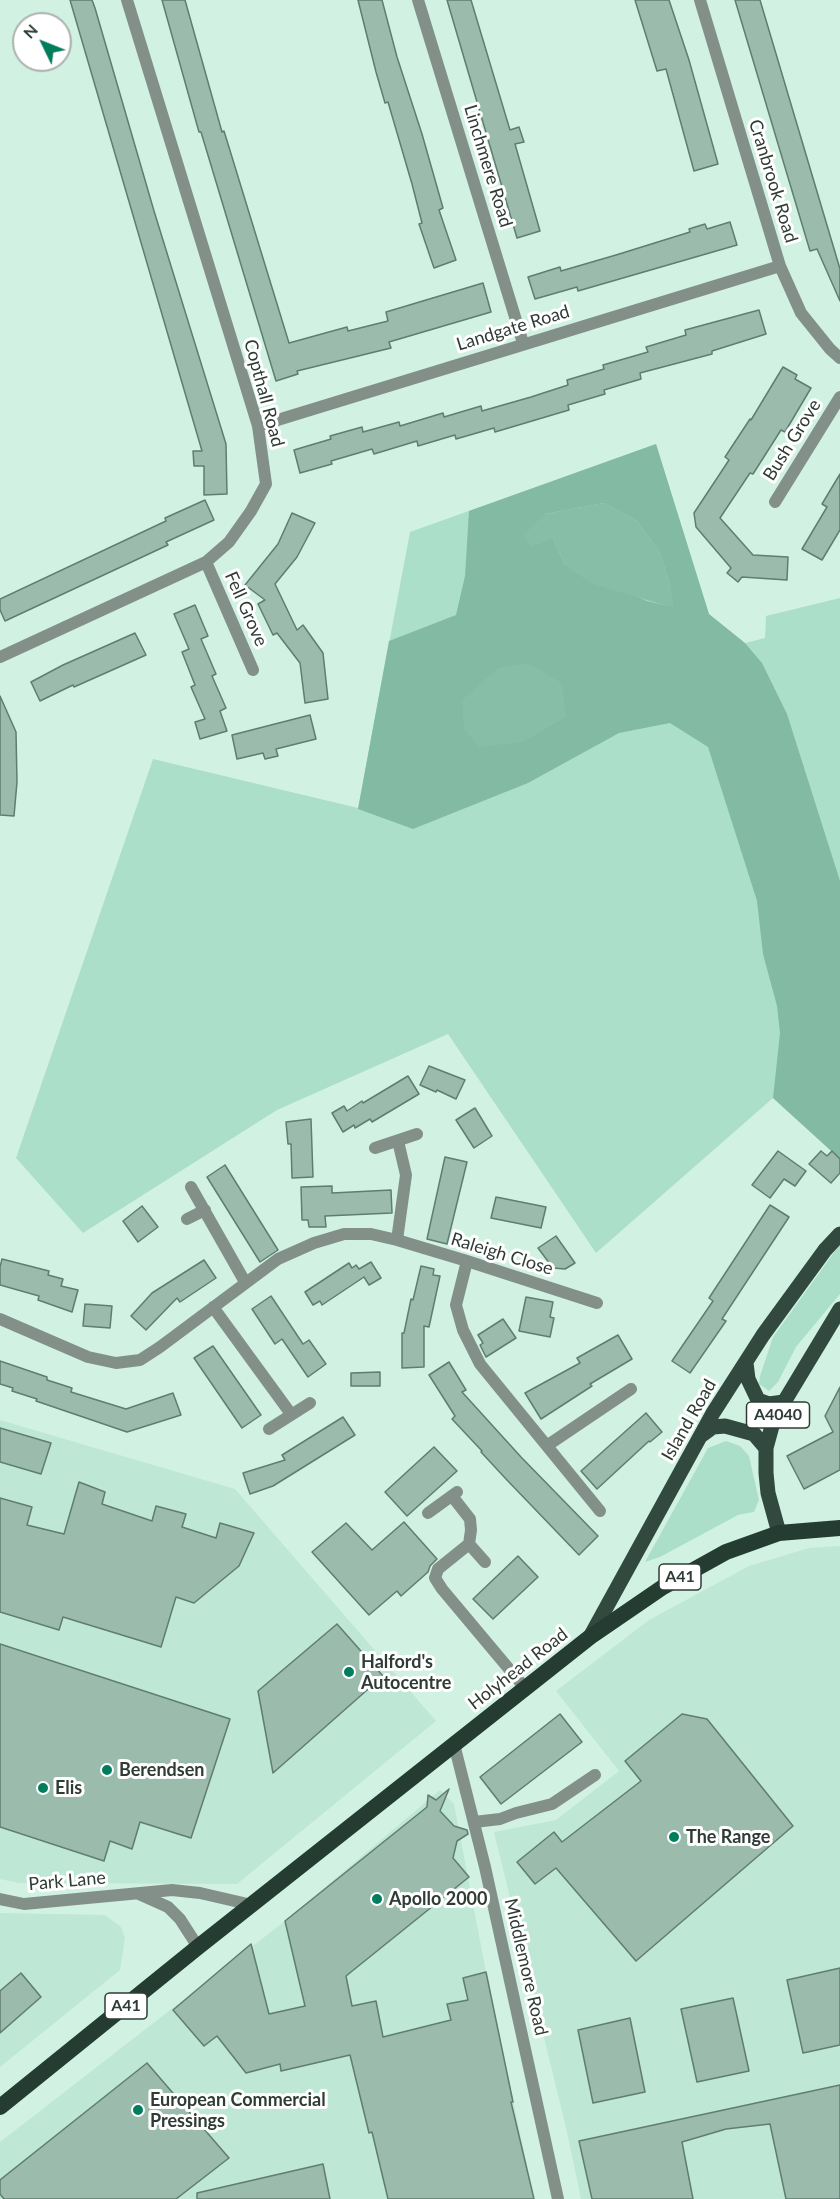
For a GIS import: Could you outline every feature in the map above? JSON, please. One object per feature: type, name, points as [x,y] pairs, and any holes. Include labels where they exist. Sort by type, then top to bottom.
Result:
[{"type":"highway","name":"Holyhead Road","points":[[252,1905],[590,1637],[663,1587],[713,1558],[778,1533],[840,1528]]},
{"type":"highway","name":"A41","points":[[0,2108],[252,1905]]},
{"type":"main road","name":"Island Road","points":[[590,1637],[713,1413],[825,1250],[840,1234]]},
{"type":"main road","name":"A4040","points":[[778,1533],[767,1483],[766,1448],[772,1426],[840,1309]]},
{"type":"main road","points":[[746,1364],[748,1379],[758,1400],[769,1404],[784,1402]]},
{"type":"main road","points":[[700,1437],[713,1427],[725,1426],[754,1434],[766,1448]]},
{"type":"street","name":"Copthall Road","points":[[0,657],[206,562],[229,542],[251,511],[266,484],[258,426],[127,0]]},
{"type":"street","name":"Linchmere Road","points":[[418,0],[523,343]]},
{"type":"street","name":"Cranbrook Road","points":[[700,0],[780,266],[801,313],[840,358]]},
{"type":"street","name":"Landgate Road","points":[[258,426],[780,266]]},
{"type":"street","name":"Bush Grove","points":[[775,502],[840,396]]},
{"type":"street","name":"Fell Grove","points":[[206,562],[253,670]]},
{"type":"street","points":[[375,1148],[417,1134]]},
{"type":"street","points":[[397,1240],[406,1174],[398,1141]]},
{"type":"street","points":[[191,1187],[245,1282]]},
{"type":"street","points":[[188,1219],[205,1210]]},
{"type":"street","name":"Raleigh Close","points":[[0,1318],[88,1358],[116,1363],[140,1360],[278,1259],[314,1243],[344,1234],[371,1234],[397,1240],[467,1260],[597,1303]]},
{"type":"street","points":[[467,1260],[456,1305],[463,1330],[480,1364],[519,1413],[549,1445],[600,1511]]},
{"type":"street","points":[[213,1307],[291,1414]]},
{"type":"street","points":[[549,1445],[631,1389]]},
{"type":"street","points":[[269,1429],[310,1403]]},
{"type":"street","points":[[428,1513],[455,1493],[470,1519],[469,1544],[438,1569],[435,1578],[525,1688]]},
{"type":"street","points":[[469,1544],[485,1562]]},
{"type":"street","name":"Middlemore Road","points":[[454,1744],[520,2022],[558,2199]]},
{"type":"street","points":[[474,1822],[500,1819],[552,1804],[595,1775]]},
{"type":"street","name":"Park Lane","points":[[0,1899],[24,1904],[172,1890],[201,1893],[252,1905]]},
{"type":"street","points":[[138,1893],[168,1907],[180,1919],[198,1947]]},
{"type":"shaded area","points":[[656,444],[709,615],[745,643],[765,638],[766,616],[840,598],[840,1159],[773,1098],[596,1253],[448,1034],[277,1110],[83,1233],[16,1158],[153,759],[358,808],[410,532]]},
{"type":"shaded area","points":[[656,444],[709,614],[745,643],[762,663],[787,714],[840,881],[840,1159],[773,1098],[780,1033],[777,1006],[763,954],[757,901],[708,747],[670,723],[619,733],[528,783],[413,829],[358,809],[389,641],[456,615],[465,576],[469,511]],"holes":[[[604,503],[637,521],[660,553],[669,582],[673,607],[647,601],[565,565],[545,514]]]},
{"type":"shaded area","points":[[604,503],[637,521],[660,553],[674,608],[592,584],[565,565],[553,539],[531,547],[523,535],[545,514]]},
{"type":"shaded area","points":[[528,663],[562,683],[566,717],[523,742],[479,747],[464,729],[462,700],[498,668]]},
{"type":"shaded area","points":[[840,1244],[840,1294],[796,1347],[778,1382],[769,1391],[759,1384],[773,1337]]},
{"type":"shaded area","points":[[0,1420],[235,1489],[436,1721],[237,1884],[19,1883],[0,1879]]},
{"type":"shaded area","points":[[726,1441],[740,1446],[749,1456],[759,1500],[754,1512],[738,1515],[660,1557],[645,1562],[708,1448]]},
{"type":"shaded area","points":[[840,1546],[840,2199],[581,2199],[567,2132],[494,1832],[556,1820],[619,1771],[556,1691],[649,1620],[749,1566],[809,1548]]},
{"type":"shaded area","points":[[440,1790],[454,1804],[486,1972],[534,2199],[0,2199],[0,2142],[285,1921]]},
{"type":"shaded area","points":[[0,1913],[105,1915],[121,1927],[125,1938],[120,1970],[0,2067]]},
{"type":"building","points":[[70,0],[92,0],[95,8],[154,211],[226,444],[227,494],[204,495],[204,466],[194,466],[193,451],[202,451]]},
{"type":"building","points":[[162,0],[185,0],[222,132],[224,131],[289,343],[347,327],[348,331],[388,321],[386,312],[483,283],[491,312],[389,342],[391,348],[297,371],[298,374],[276,381],[201,132],[199,132]]},
{"type":"building","points":[[358,0],[382,0],[443,208],[439,210],[456,260],[434,268],[419,224],[422,223],[412,184],[388,102],[385,103]]},
{"type":"building","points":[[447,0],[471,0],[510,130],[519,127],[524,142],[515,144],[540,231],[517,238]]},
{"type":"building","points":[[635,0],[669,0],[689,60],[718,164],[694,171],[666,69],[657,71]]},
{"type":"building","points":[[735,0],[760,0],[840,269],[840,301],[817,249],[810,251]]},
{"type":"building","points":[[730,222],[737,245],[578,291],[577,287],[535,299],[528,277],[560,267],[561,271],[616,255],[690,232],[689,229],[705,224],[707,229]]},
{"type":"building","points":[[759,310],[766,334],[712,351],[712,354],[640,373],[641,379],[604,390],[605,394],[568,405],[569,410],[495,432],[494,428],[456,439],[455,435],[418,446],[417,441],[374,454],[372,449],[300,473],[294,450],[331,439],[330,436],[362,427],[363,432],[399,422],[400,426],[443,413],[444,417],[481,406],[482,411],[531,397],[568,385],[567,380],[604,369],[603,365],[648,352],[646,347],[686,335],[685,330]]},
{"type":"building","points":[[783,367],[797,375],[795,379],[811,388],[785,432],[781,430],[753,474],[750,473],[720,518],[753,555],[788,557],[787,580],[742,577],[738,582],[727,573],[731,568],[696,527],[694,513],[729,460],[725,457],[751,420]]},
{"type":"building","points":[[840,474],[840,530],[822,560],[802,549],[827,507],[822,504]]},
{"type":"building","points":[[205,500],[214,520],[166,542],[168,545],[5,621],[0,610],[0,599],[166,521],[165,518]]},
{"type":"building","points":[[292,513],[315,523],[297,557],[275,584],[297,630],[303,625],[323,653],[328,699],[305,703],[300,663],[277,633],[273,635],[258,604],[265,600],[245,585],[278,544]]},
{"type":"building","points":[[195,605],[208,636],[201,639],[216,674],[212,676],[226,708],[220,711],[227,731],[200,739],[195,722],[205,719],[191,687],[195,685],[182,652],[189,649],[174,614]]},
{"type":"building","points":[[135,633],[146,655],[40,701],[31,682]]},
{"type":"building","points":[[0,696],[16,732],[17,782],[14,816],[0,815]]},
{"type":"building","points":[[310,715],[316,739],[276,749],[278,756],[265,759],[263,753],[237,759],[232,735]]},
{"type":"building","points":[[429,1066],[465,1080],[456,1099],[420,1085]]},
{"type":"building","points":[[408,1076],[419,1094],[372,1122],[370,1119],[343,1132],[332,1113],[344,1106],[347,1111]]},
{"type":"building","points":[[475,1108],[492,1136],[474,1148],[456,1120]]},
{"type":"building","points":[[311,1119],[313,1177],[292,1178],[291,1144],[288,1144],[286,1122]]},
{"type":"building","points":[[778,1151],[806,1171],[795,1186],[784,1179],[770,1198],[752,1185]]},
{"type":"building","points":[[821,1151],[827,1156],[832,1151],[840,1159],[840,1173],[831,1183],[809,1164]]},
{"type":"building","points":[[445,1157],[467,1162],[447,1244],[427,1239]]},
{"type":"building","points":[[225,1165],[278,1250],[260,1262],[207,1177]]},
{"type":"building","points":[[332,1186],[332,1193],[391,1190],[392,1213],[325,1216],[326,1227],[309,1227],[308,1220],[302,1220],[301,1187]]},
{"type":"building","points":[[496,1197],[546,1207],[541,1228],[491,1218]]},
{"type":"building","points":[[770,1205],[789,1217],[722,1319],[726,1321],[690,1373],[672,1361],[713,1301],[709,1298]]},
{"type":"building","points":[[142,1206],[158,1227],[138,1242],[123,1221]]},
{"type":"building","points":[[556,1236],[575,1263],[565,1269],[553,1268],[538,1248]]},
{"type":"building","points":[[2,1259],[49,1271],[48,1275],[63,1279],[61,1286],[78,1290],[72,1312],[38,1300],[39,1296],[0,1285]]},
{"type":"building","points":[[204,1260],[216,1278],[180,1302],[177,1298],[146,1330],[131,1316],[152,1293]]},
{"type":"building","points":[[371,1262],[381,1278],[369,1285],[364,1277],[322,1305],[320,1301],[313,1305],[305,1292],[349,1263],[352,1268],[356,1265],[359,1269]]},
{"type":"building","points":[[421,1266],[434,1269],[433,1275],[440,1276],[429,1327],[424,1326],[424,1367],[402,1368],[402,1333],[404,1333]]},
{"type":"building","points":[[271,1296],[303,1344],[309,1340],[326,1364],[308,1377],[282,1339],[275,1344],[252,1309]]},
{"type":"building","points":[[526,1297],[553,1302],[550,1317],[554,1318],[550,1337],[519,1331]]},
{"type":"building","points":[[85,1304],[112,1306],[110,1328],[83,1326]]},
{"type":"building","points":[[503,1319],[516,1338],[486,1357],[480,1345],[483,1343],[478,1335]]},
{"type":"building","points":[[618,1335],[632,1359],[590,1384],[592,1386],[541,1419],[525,1393],[580,1363],[577,1358]]},
{"type":"building","points":[[213,1346],[261,1415],[242,1428],[194,1358]]},
{"type":"building","points":[[0,1361],[47,1377],[47,1380],[72,1388],[71,1392],[126,1409],[173,1393],[181,1415],[127,1432],[12,1391],[13,1388],[0,1384]]},
{"type":"building","points":[[449,1362],[466,1390],[462,1392],[598,1536],[579,1555],[452,1419],[455,1416],[429,1375]]},
{"type":"building","points":[[380,1372],[380,1386],[351,1386],[351,1373]]},
{"type":"building","points":[[840,1387],[840,1470],[804,1489],[787,1456],[833,1432],[825,1416]]},
{"type":"building","points":[[646,1413],[662,1432],[649,1441],[597,1489],[581,1471]]},
{"type":"building","points":[[343,1417],[355,1435],[273,1486],[250,1494],[243,1473],[285,1460],[282,1455]]},
{"type":"building","points":[[0,1428],[51,1443],[41,1474],[0,1462]]},
{"type":"building","points":[[434,1447],[457,1471],[407,1516],[385,1492]]},
{"type":"building","points":[[79,1482],[105,1492],[102,1504],[152,1521],[156,1506],[186,1514],[182,1527],[216,1538],[220,1523],[254,1533],[239,1566],[194,1603],[176,1597],[161,1647],[63,1617],[59,1630],[0,1612],[0,1498],[32,1507],[27,1525],[64,1534]]},
{"type":"building","points":[[404,1522],[437,1559],[428,1572],[401,1596],[397,1591],[369,1615],[312,1552],[346,1523],[372,1550]]},
{"type":"building","points":[[518,1556],[538,1577],[493,1619],[473,1599]]},
{"type":"building","points":[[337,1624],[383,1676],[273,1773],[258,1691]]},
{"type":"building","name":"Berendsen","points":[[0,1644],[230,1719],[191,1838],[140,1822],[132,1849],[110,1841],[104,1861],[0,1827]]},
{"type":"building","points":[[560,1714],[582,1742],[501,1804],[480,1777]]},
{"type":"building","name":"The Range","points":[[682,1714],[707,1719],[793,1826],[636,1961],[556,1868],[535,1884],[517,1862],[554,1832],[562,1842],[641,1781],[625,1761]]},
{"type":"building","points":[[449,1789],[440,1811],[454,1826],[467,1830],[468,1834],[457,1841],[453,1858],[469,1877],[346,1976],[352,2006],[376,2001],[383,2037],[451,2020],[447,2004],[468,2000],[463,1978],[486,1972],[513,2102],[511,2102],[534,2199],[388,2199],[350,2055],[281,2071],[280,2064],[246,2073],[217,2036],[204,2046],[173,2010],[251,1944],[269,2014],[305,2006],[285,1921],[427,1807],[428,1795],[436,1800]]},
{"type":"building","points":[[840,1968],[840,2045],[803,2053],[787,1980]]},
{"type":"building","points":[[21,1973],[41,1997],[0,2033],[0,1991]]},
{"type":"building","points":[[733,1998],[749,2071],[697,2082],[681,2009]]},
{"type":"building","points":[[630,2018],[645,2092],[593,2103],[578,2030]]},
{"type":"building","name":"European Commercial Pressings","points":[[147,2063],[229,2158],[176,2199],[4,2199],[0,2194],[0,2180]]},
{"type":"building","points":[[840,2085],[840,2199],[786,2199],[770,2124],[726,2129],[682,2142],[693,2199],[592,2199],[579,2141]]},
{"type":"building","points":[[323,2164],[330,2199],[197,2199],[197,2193]]},
{"type":"place","name":"Halford's Autocentre","points":[[349,1672]]},
{"type":"place","name":"Berendsen","points":[[107,1770]]},
{"type":"place","name":"Elis","points":[[43,1788]]},
{"type":"place","name":"The Range","points":[[674,1837]]},
{"type":"place","name":"Apollo 2000","points":[[377,1899]]},
{"type":"place","name":"European Commercial Pressings","points":[[138,2110]]}]
